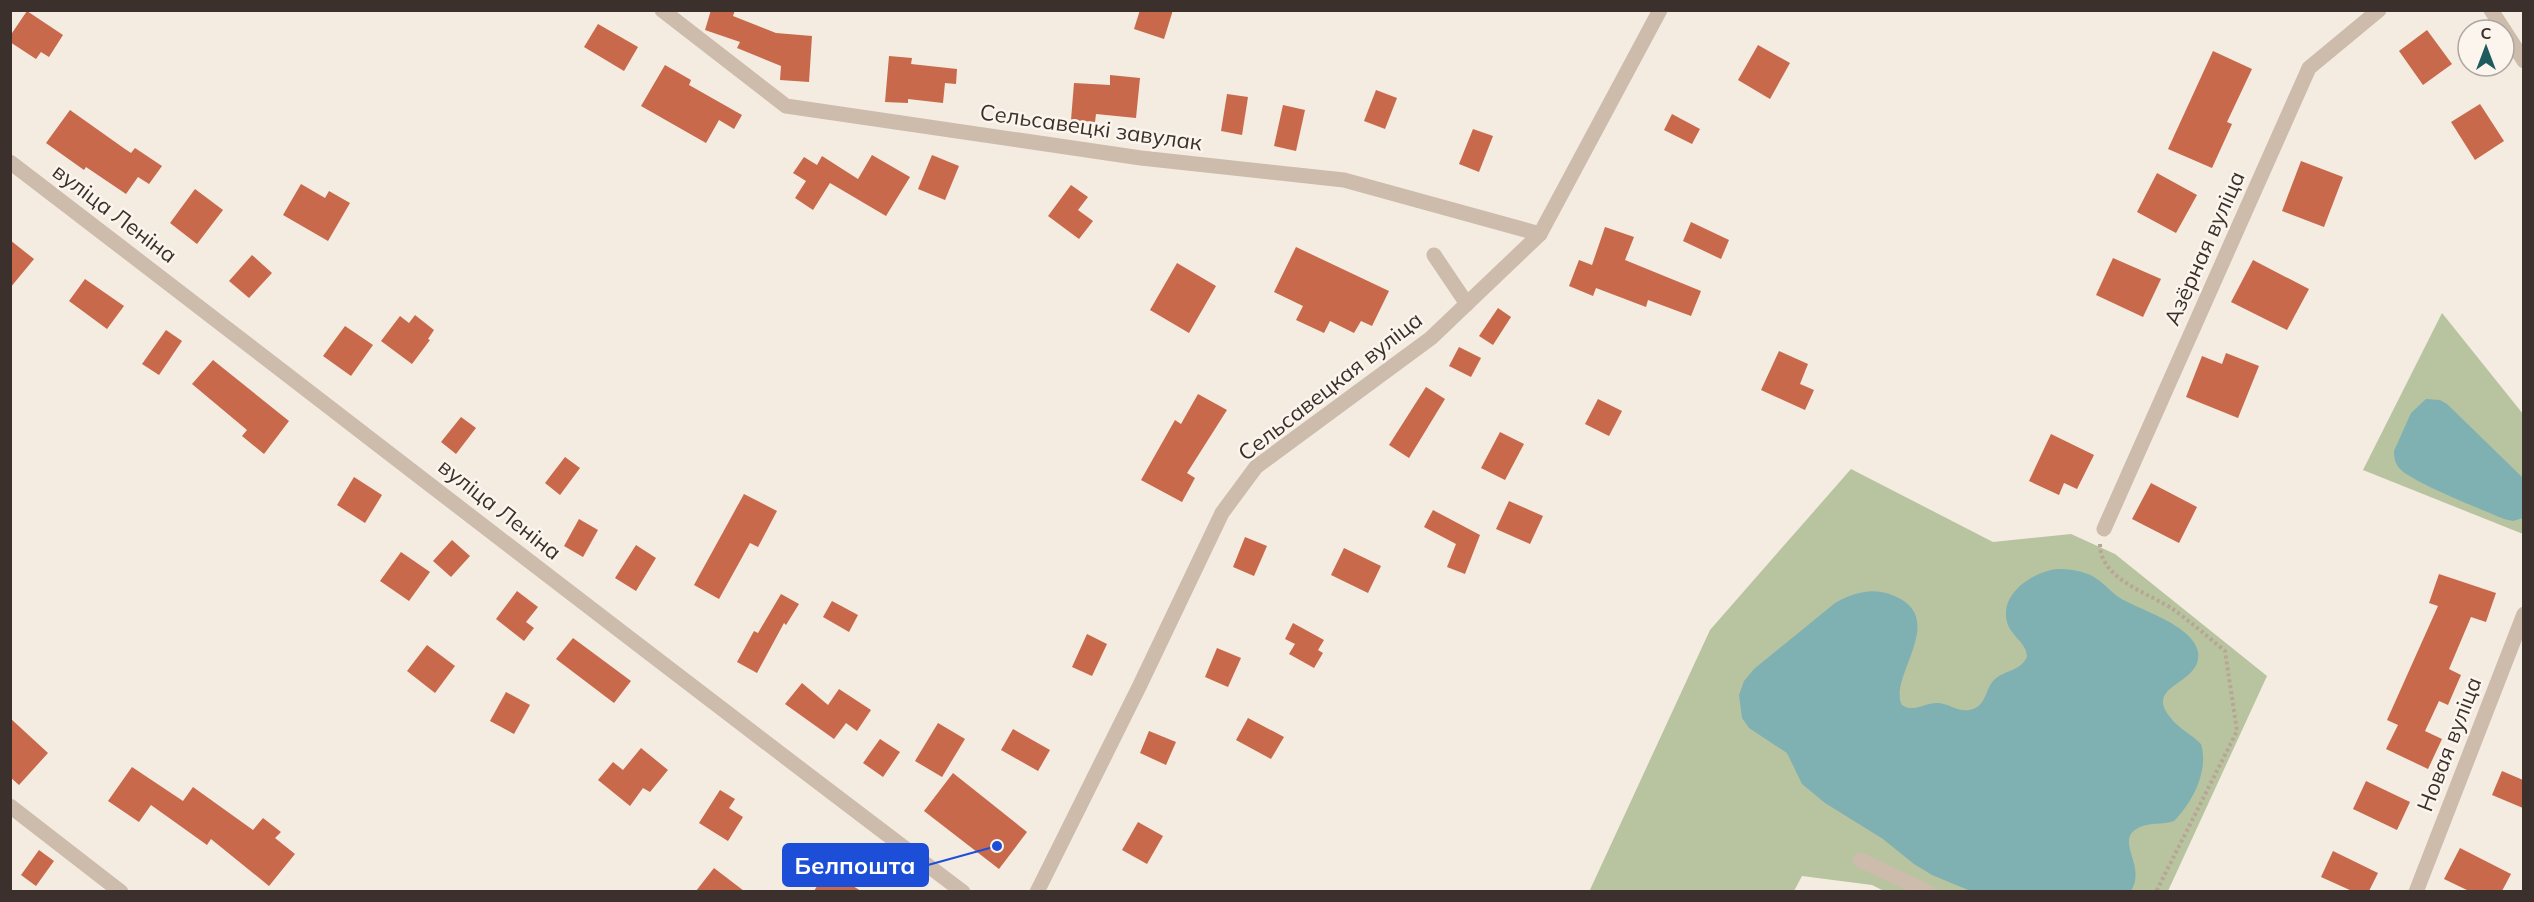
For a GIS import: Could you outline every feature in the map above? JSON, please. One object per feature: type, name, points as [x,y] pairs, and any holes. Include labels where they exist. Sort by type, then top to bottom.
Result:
[{"type":"street","name":"Сельсавецкі завулак","points":[[662,10],[786,106],[1141,158],[1344,180],[1540,234]]},
{"type":"street","name":"Сельсавецкая вуліца","points":[[1037,891],[1139,687],[1222,513],[1256,467],[1431,338],[1540,234],[1660,10]]},
{"type":"street","name":"Азёрная вуліца","points":[[2104,529],[2309,68],[2379,10]]},
{"type":"street","name":"вуліца Леніна","points":[[10,162],[476,518],[627,637],[963,891]]},
{"type":"street","points":[[1434,255],[1467,303]]},
{"type":"street","name":"Новая вуліца","points":[[2416,891],[2523,614]]},
{"type":"street","points":[[10,806],[121,891]]},
{"type":"street","points":[[1860,860],[1928,891]]},
{"type":"path","points":[[2104,529],[2100,548],[2103,559],[2111,570],[2123,580],[2173,609],[2225,651],[2236,731],[2156,891]]},
{"type":"green space","points":[[2442,313],[2523,414],[2523,534],[2363,470]]},
{"type":"green space","points":[[1851,469],[1993,542],[2071,534],[2115,554],[2267,676],[2168,891],[1886,892],[1872,885],[1802,876],[1794,891],[1589,892],[1710,630]]},
{"type":"water","points":[[2426,399],[2440,400],[2447,404],[2522,477],[2523,518],[2513,521],[2504,519],[2432,488],[2399,468],[2394,451],[2411,413]]},
{"type":"water","points":[[2057,569],[2092,576],[2117,596],[2186,633],[2194,642],[2198,652],[2197,663],[2192,671],[2168,691],[2164,698],[2164,706],[2173,721],[2201,744],[2203,764],[2201,775],[2193,795],[2174,821],[2142,826],[2131,833],[2129,847],[2134,863],[2135,881],[2131,891],[1973,892],[1932,875],[1883,839],[1825,803],[1802,784],[1787,753],[1749,728],[1742,718],[1739,695],[1744,681],[1754,669],[1835,603],[1849,596],[1870,591],[1892,595],[1909,605],[1916,618],[1917,632],[1902,679],[1900,693],[1902,705],[1915,708],[1937,703],[1963,710],[1978,707],[1994,680],[2017,668],[2027,656],[2024,647],[2008,625],[2006,614],[2012,595],[2028,580]]},
{"type":"building","points":[[711,10],[735,10],[733,16],[776,33],[812,36],[809,82],[780,80],[781,66],[737,48],[740,42],[705,30]]},
{"type":"building","points":[[1140,10],[1173,10],[1164,39],[1134,29]]},
{"type":"building","points":[[27,11],[63,35],[49,57],[41,52],[36,59],[10,42],[10,36]]},
{"type":"building","points":[[598,24],[638,47],[624,71],[584,47]]},
{"type":"building","points":[[2427,30],[2452,64],[2423,85],[2399,51]]},
{"type":"building","points":[[1758,45],[1790,63],[1770,99],[1738,80]]},
{"type":"building","points":[[2213,51],[2252,69],[2227,122],[2232,124],[2212,168],[2168,149]]},
{"type":"building","points":[[889,56],[912,58],[911,64],[957,69],[956,84],[945,83],[943,103],[908,99],[908,103],[885,102]]},
{"type":"building","points":[[665,65],[691,80],[689,85],[742,115],[734,129],[719,120],[706,143],[641,106]]},
{"type":"building","points":[[1110,75],[1140,78],[1136,118],[1096,114],[1095,122],[1071,120],[1074,83],[1110,85]]},
{"type":"building","points":[[1376,90],[1397,98],[1385,129],[1364,121]]},
{"type":"building","points":[[1227,94],[1248,97],[1242,135],[1221,131]]},
{"type":"building","points":[[2480,104],[2504,141],[2475,160],[2451,122]]},
{"type":"building","points":[[1283,105],[1305,110],[1296,151],[1274,146]]},
{"type":"building","points":[[70,110],[131,153],[135,148],[162,166],[149,184],[138,177],[126,194],[86,167],[84,170],[46,143]]},
{"type":"building","points":[[1672,114],[1700,129],[1692,144],[1664,130]]},
{"type":"building","points":[[1473,129],[1493,136],[1479,172],[1459,164]]},
{"type":"building","points":[[872,155],[910,177],[886,216],[830,183],[813,210],[795,198],[806,181],[793,173],[804,157],[817,165],[822,156],[858,179]]},
{"type":"building","points":[[932,155],[959,166],[945,200],[918,189]]},
{"type":"building","points":[[2301,161],[2343,177],[2324,227],[2282,211]]},
{"type":"building","points":[[2157,173],[2197,195],[2176,233],[2137,212]]},
{"type":"building","points":[[301,184],[325,198],[329,191],[350,203],[328,241],[283,215]]},
{"type":"building","points":[[1071,185],[1088,197],[1078,210],[1093,221],[1079,239],[1048,216]]},
{"type":"building","points":[[195,189],[223,210],[197,244],[170,223]]},
{"type":"building","points":[[1691,222],[1729,240],[1721,259],[1683,241]]},
{"type":"building","points":[[1605,227],[1634,237],[1625,260],[1701,291],[1691,316],[1648,300],[1646,307],[1596,288],[1593,296],[1569,286],[1579,260],[1592,265]]},
{"type":"building","points":[[10,240],[34,259],[10,288]]},
{"type":"building","points":[[1296,247],[1389,291],[1372,326],[1361,321],[1354,333],[1330,321],[1324,333],[1296,320],[1303,306],[1274,292]]},
{"type":"building","points":[[252,255],[272,273],[249,298],[229,281]]},
{"type":"building","points":[[2113,258],[2161,279],[2143,317],[2096,295]]},
{"type":"building","points":[[2253,260],[2309,289],[2287,330],[2231,302]]},
{"type":"building","points":[[1177,263],[1216,286],[1189,333],[1150,310]]},
{"type":"building","points":[[85,279],[124,306],[107,329],[69,301]]},
{"type":"building","points":[[1498,308],[1511,317],[1493,345],[1479,336]]},
{"type":"building","points":[[415,315],[434,330],[428,339],[430,340],[412,364],[381,341],[400,316],[409,323]]},
{"type":"building","points":[[345,326],[373,345],[351,376],[323,356]]},
{"type":"building","points":[[166,330],[182,341],[159,375],[142,364]]},
{"type":"building","points":[[1459,347],[1481,358],[1471,377],[1449,366]]},
{"type":"building","points":[[1779,351],[1808,364],[1800,384],[1814,390],[1805,410],[1761,390]]},
{"type":"building","points":[[2226,353],[2259,366],[2238,418],[2186,397],[2202,356],[2222,364]]},
{"type":"building","points":[[213,360],[289,421],[264,454],[242,436],[247,430],[192,384]]},
{"type":"building","points":[[1426,387],[1445,399],[1409,458],[1389,445]]},
{"type":"building","points":[[1198,394],[1227,410],[1187,473],[1195,478],[1182,502],[1141,480],[1175,420],[1181,424]]},
{"type":"building","points":[[1598,399],[1622,411],[1609,436],[1585,424]]},
{"type":"building","points":[[461,417],[476,428],[456,454],[441,442]]},
{"type":"building","points":[[1500,432],[1524,444],[1505,480],[1481,468]]},
{"type":"building","points":[[2051,434],[2094,455],[2077,489],[2064,483],[2059,495],[2029,481]]},
{"type":"building","points":[[565,457],[580,468],[560,495],[545,483]]},
{"type":"building","points":[[354,477],[382,495],[365,523],[337,505]]},
{"type":"building","points":[[2151,483],[2197,507],[2179,543],[2132,519]]},
{"type":"building","points":[[744,494],[777,511],[758,547],[750,543],[719,599],[694,585]]},
{"type":"building","points":[[1509,501],[1543,516],[1530,544],[1496,529]]},
{"type":"building","points":[[1433,510],[1480,535],[1465,574],[1447,567],[1456,544],[1424,527]]},
{"type":"building","points":[[579,519],[598,530],[583,557],[564,546]]},
{"type":"building","points":[[1245,537],[1267,546],[1254,576],[1233,567]]},
{"type":"building","points":[[452,540],[470,556],[451,577],[433,561]]},
{"type":"building","points":[[636,545],[656,558],[636,591],[615,578]]},
{"type":"building","points":[[1344,548],[1381,566],[1368,593],[1331,575]]},
{"type":"building","points":[[401,552],[430,572],[409,601],[380,581]]},
{"type":"building","points":[[2439,574],[2496,593],[2486,622],[2471,617],[2449,669],[2461,675],[2448,705],[2439,701],[2425,731],[2442,739],[2428,769],[2386,749],[2398,725],[2387,720],[2438,606],[2429,603]]},
{"type":"building","points":[[517,591],[538,607],[526,622],[534,628],[524,641],[496,619]]},
{"type":"building","points":[[781,594],[799,604],[786,625],[784,623],[757,673],[737,662],[754,631],[758,633]]},
{"type":"building","points":[[832,601],[858,615],[849,632],[823,617]]},
{"type":"building","points":[[1293,623],[1324,640],[1318,650],[1323,653],[1314,668],[1289,654],[1295,644],[1285,639]]},
{"type":"building","points":[[1087,634],[1107,644],[1092,676],[1072,667]]},
{"type":"building","points":[[573,638],[631,681],[614,703],[556,659]]},
{"type":"building","points":[[427,645],[455,666],[435,693],[407,671]]},
{"type":"building","points":[[1217,648],[1241,658],[1228,687],[1205,677]]},
{"type":"building","points":[[802,683],[828,705],[839,689],[871,710],[857,731],[846,723],[834,739],[785,704]]},
{"type":"building","points":[[506,692],[530,705],[514,734],[490,721]]},
{"type":"building","points":[[10,718],[48,753],[19,785],[10,777]]},
{"type":"building","points":[[1248,718],[1284,737],[1271,759],[1236,740]]},
{"type":"building","points":[[938,723],[965,739],[942,777],[915,761]]},
{"type":"building","points":[[1013,729],[1050,750],[1038,771],[1001,750]]},
{"type":"building","points":[[1149,731],[1176,742],[1166,765],[1140,753]]},
{"type":"building","points":[[880,739],[900,752],[883,777],[863,763]]},
{"type":"building","points":[[641,748],[668,770],[650,792],[643,788],[630,806],[598,780],[613,762],[623,770]]},
{"type":"building","points":[[132,767],[183,801],[193,787],[253,830],[263,818],[281,832],[275,838],[295,854],[269,886],[211,839],[207,845],[151,805],[139,822],[108,801]]},
{"type":"building","points":[[2502,771],[2523,780],[2523,808],[2492,795]]},
{"type":"building","points":[[953,773],[1027,832],[999,869],[924,811]]},
{"type":"building","points":[[2366,781],[2410,802],[2397,830],[2353,809]]},
{"type":"building","points":[[720,790],[735,799],[729,808],[743,817],[728,841],[699,823]]},
{"type":"building","points":[[1138,822],[1163,836],[1147,864],[1122,850]]},
{"type":"building","points":[[2460,848],[2511,874],[2502,891],[2469,891],[2444,879]]},
{"type":"building","points":[[39,850],[54,861],[36,886],[21,875]]},
{"type":"building","points":[[2333,851],[2378,873],[2369,891],[2352,891],[2321,877]]},
{"type":"building","points":[[714,868],[744,891],[696,891]]},
{"type":"building","points":[[827,870],[861,891],[814,891]]},
{"type":"place","name":"Белпошта","points":[[997,846]]}]
